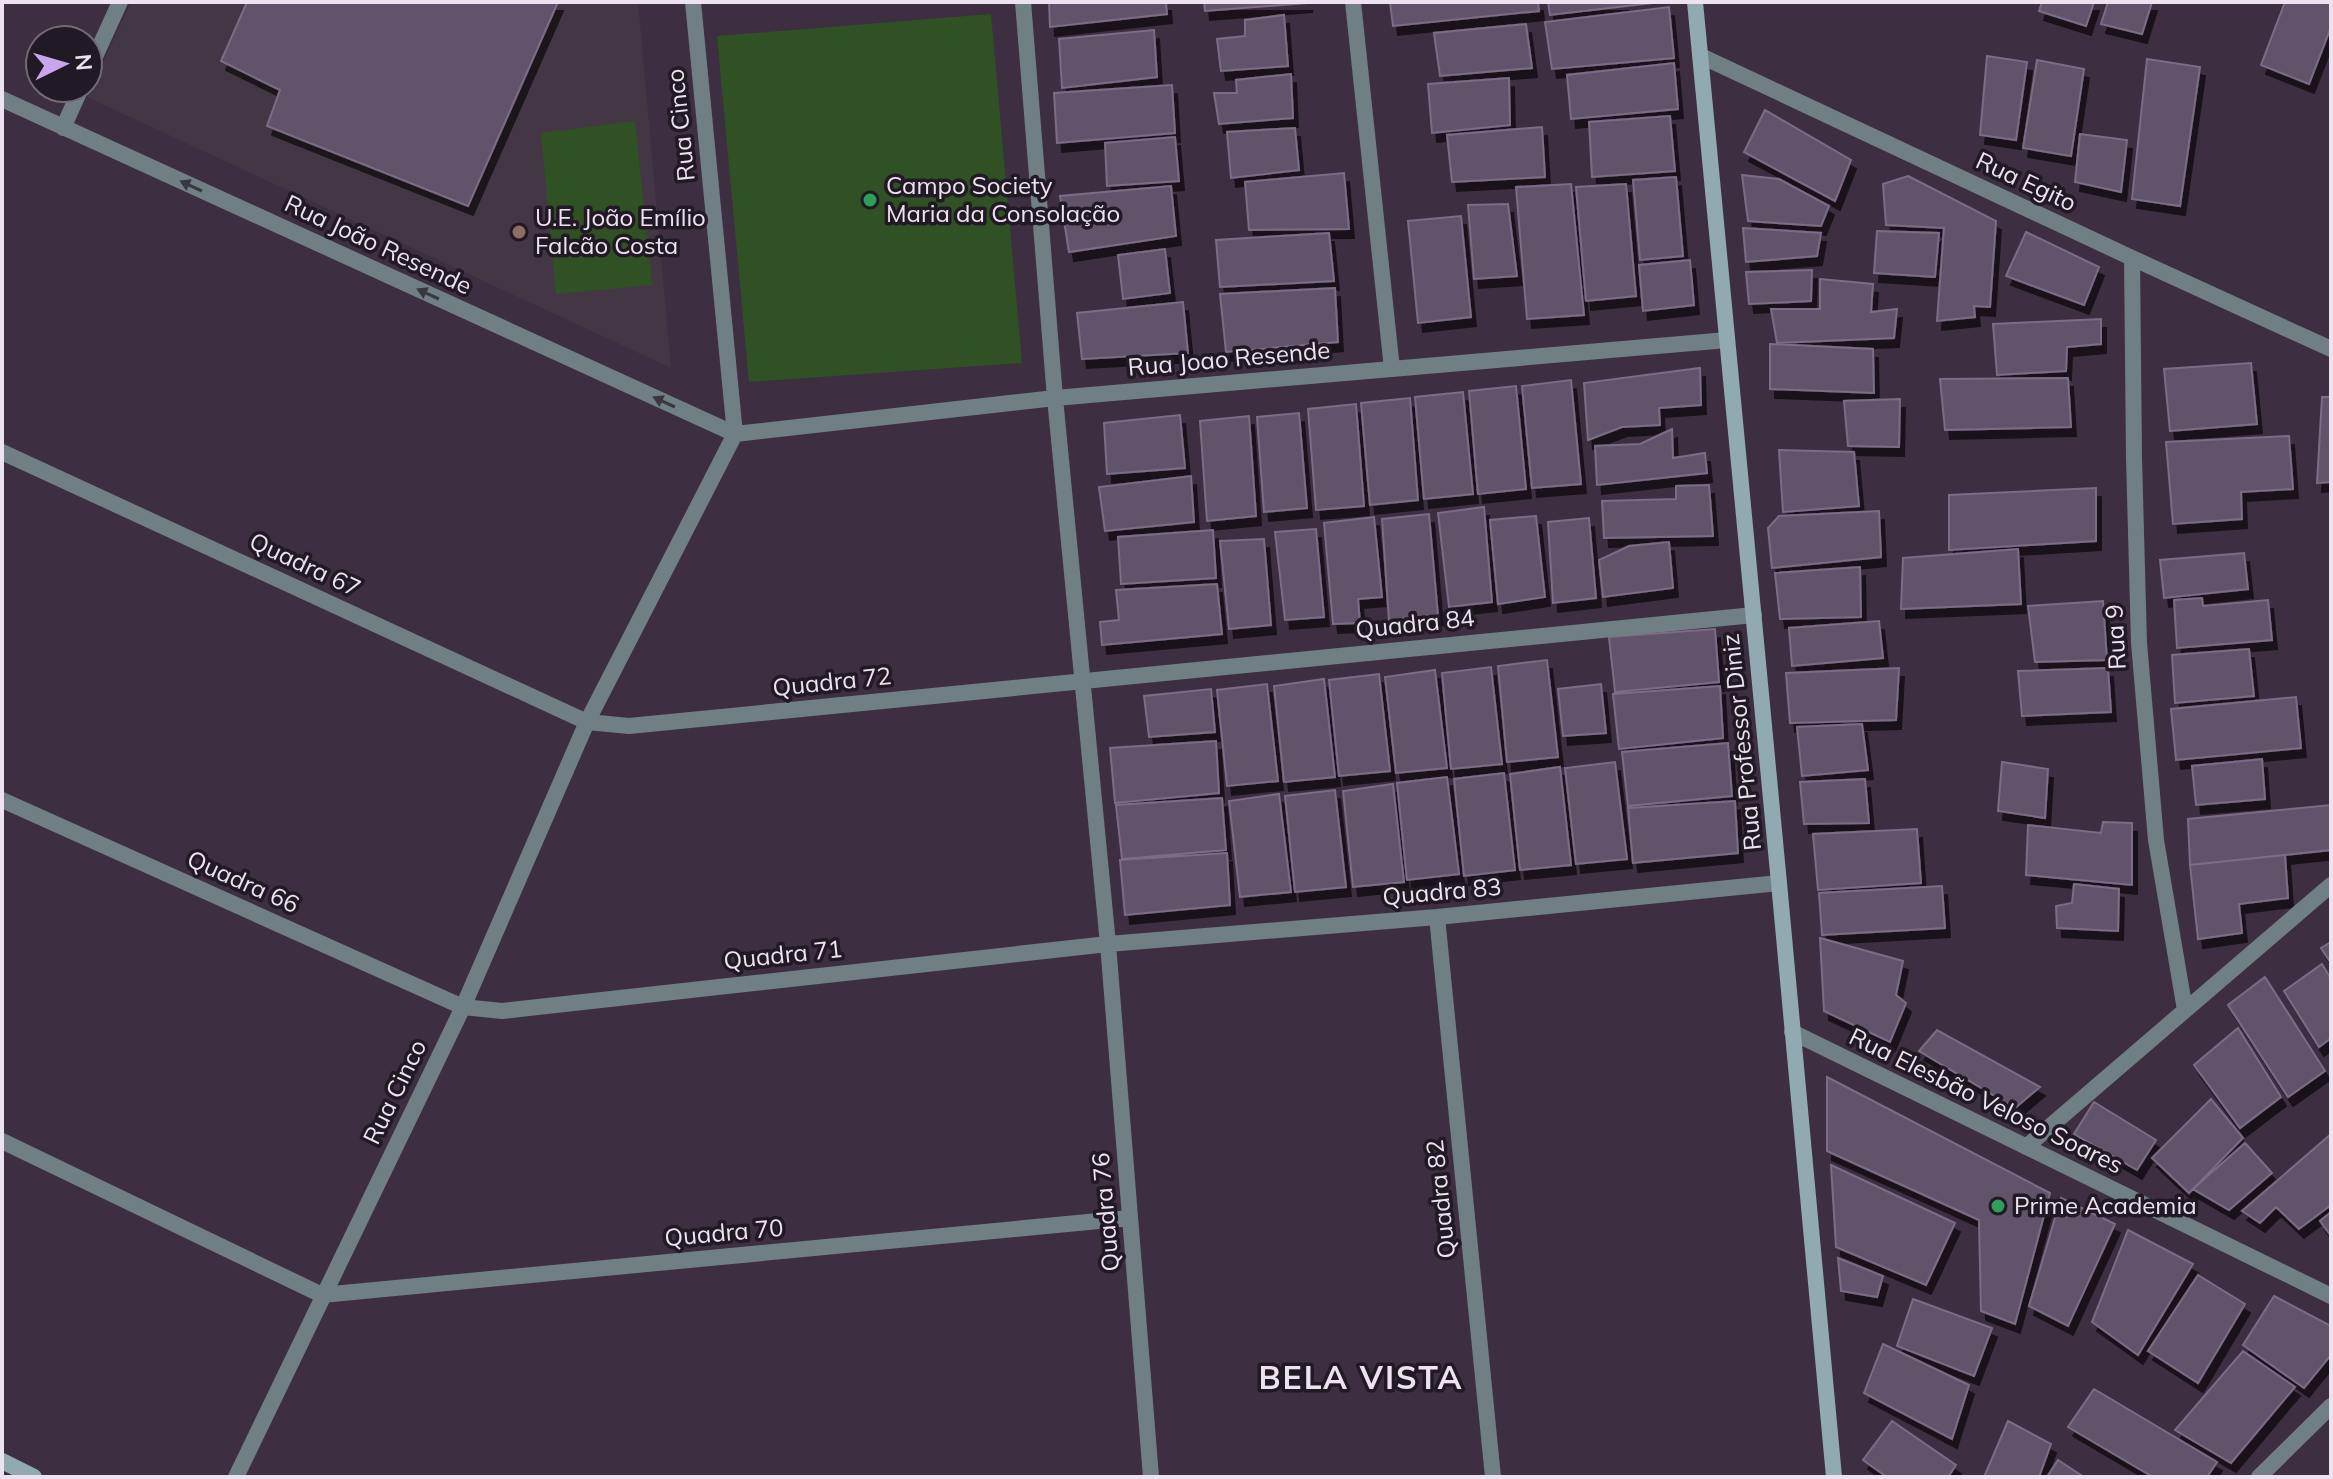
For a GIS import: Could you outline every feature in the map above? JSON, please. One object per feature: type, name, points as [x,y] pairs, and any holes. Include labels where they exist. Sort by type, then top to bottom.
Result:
[{"type":"street","points":[[104,37],[120,2]]},
{"type":"street","name":"Rua Cinco","points":[[236,1477],[463,1007],[587,722],[735,434],[693,2]]},
{"type":"street","name":"Quadra 76","points":[[1023,2],[1055,398],[1108,944],[1151,1477]]},
{"type":"street","points":[[1353,2],[1392,369]]},
{"type":"street","name":"Rua Professor Diniz","points":[[1695,2],[1834,1477]]},
{"type":"street","name":"Rua Egito","points":[[1701,56],[2331,349]]},
{"type":"street","name":"Rua João Resende","points":[[2,99],[735,434]]},
{"type":"street","points":[[63,128],[74,104]]},
{"type":"street","name":"Rua 9","points":[[2132,258],[2139,643],[2156,840],[2185,1010]]},
{"type":"street","name":"Rua Joao Resende","points":[[735,434],[1055,398],[1727,340]]},
{"type":"street","name":"Quadra 67","points":[[2,452],[587,722]]},
{"type":"street","name":"Quadra 84","points":[[1081,682],[1754,615]]},
{"type":"street","name":"Quadra 72","points":[[587,722],[629,726],[1081,682]]},
{"type":"street","name":"Quadra 66","points":[[2,800],[463,1007]]},
{"type":"street","name":"Quadra 83","points":[[1108,944],[1437,917],[1779,883]]},
{"type":"street","points":[[2026,1147],[2331,885]]},
{"type":"street","name":"Quadra 82","points":[[1437,917],[1493,1477]]},
{"type":"street","name":"Quadra 71","points":[[463,1007],[502,1011],[1108,944]]},
{"type":"street","name":"Rua Elesbão Veloso Soares","points":[[1792,1032],[2331,1296]]},
{"type":"street","points":[[2,1141],[322,1295]]},
{"type":"street","name":"Quadra 70","points":[[322,1295],[1130,1218]]},
{"type":"street","points":[[2259,1477],[2331,1406]]},
{"type":"street","points":[[2,1461],[34,1477]]},
{"type":"shaded area","name":"U.E. João Emílio Falcão Costa","points":[[131,2],[638,2],[671,368],[102,104],[104,60]]},
{"type":"green space","name":"Campo Society Maria da Consolação","points":[[991,14],[1022,363],[749,382],[717,36]]},
{"type":"green space","points":[[635,121],[652,285],[556,294],[541,133]]},
{"type":"building","points":[[247,2],[558,2],[468,206],[267,126],[280,90],[221,61]]},
{"type":"building","points":[[1049,2],[1166,2],[1167,14],[1050,27]]},
{"type":"building","points":[[1204,2],[1307,2],[1307,3],[1205,11]]},
{"type":"building","points":[[1390,2],[1538,2],[1539,11],[1393,26]]},
{"type":"building","points":[[1548,2],[1652,2],[1652,3],[1550,15]]},
{"type":"building","points":[[2042,2],[2094,2],[2086,26],[2039,11]]},
{"type":"building","points":[[2108,2],[2152,2],[2142,34],[2101,24]]},
{"type":"building","points":[[2285,2],[2331,2],[2331,27],[2309,84],[2261,65]]},
{"type":"building","points":[[1669,7],[1674,58],[1552,69],[1545,22]]},
{"type":"building","points":[[1284,15],[1288,66],[1221,71],[1217,39],[1245,36],[1245,20]]},
{"type":"building","points":[[1526,24],[1532,68],[1440,76],[1434,33]]},
{"type":"building","points":[[1154,30],[1157,77],[1062,88],[1059,39]]},
{"type":"building","points":[[1987,56],[2027,62],[2016,140],[1980,135]]},
{"type":"building","points":[[2147,59],[2200,67],[2180,206],[2132,199]]},
{"type":"building","points":[[2037,60],[2084,69],[2071,156],[2023,148]]},
{"type":"building","points":[[1674,63],[1678,109],[1571,119],[1567,75]]},
{"type":"building","points":[[1291,74],[1293,118],[1219,124],[1214,93],[1237,93],[1236,80]]},
{"type":"building","points":[[1509,78],[1510,125],[1432,133],[1428,84]]},
{"type":"building","points":[[1172,85],[1175,133],[1057,143],[1054,93]]},
{"type":"building","points":[[1765,110],[1851,160],[1835,201],[1744,152]]},
{"type":"building","points":[[1670,116],[1675,171],[1592,177],[1589,122]]},
{"type":"building","points":[[1542,127],[1545,177],[1452,182],[1447,135]]},
{"type":"building","points":[[1295,128],[1299,170],[1231,178],[1227,132]]},
{"type":"building","points":[[2080,134],[2127,140],[2121,192],[2075,182]]},
{"type":"building","points":[[1175,137],[1179,181],[1107,186],[1105,143]]},
{"type":"building","points":[[1344,173],[1349,229],[1249,230],[1245,182]]},
{"type":"building","points":[[1742,175],[1779,179],[1829,206],[1821,226],[1748,221]]},
{"type":"building","points":[[1908,176],[1996,221],[1990,307],[1974,306],[1975,317],[1937,321],[1944,228],[1886,225],[1883,184]]},
{"type":"building","points":[[1676,177],[1683,256],[1640,260],[1633,180]]},
{"type":"building","points":[[1571,184],[1584,315],[1527,319],[1516,187]]},
{"type":"building","points":[[1626,184],[1636,296],[1586,301],[1576,187]]},
{"type":"building","points":[[1171,186],[1176,236],[1069,252],[1060,196]]},
{"type":"building","points":[[1508,204],[1517,276],[1474,279],[1468,205]]},
{"type":"building","points":[[1461,216],[1471,317],[1418,323],[1408,221]]},
{"type":"building","points":[[1743,228],[1821,233],[1817,256],[1746,262]]},
{"type":"building","points":[[1877,231],[1939,233],[1935,277],[1874,273]]},
{"type":"building","points":[[2026,232],[2099,267],[2084,305],[2006,276]]},
{"type":"building","points":[[1329,233],[1334,281],[1220,287],[1216,240]]},
{"type":"building","points":[[1165,249],[1170,293],[1123,299],[1118,255]]},
{"type":"building","points":[[1690,260],[1694,305],[1643,311],[1639,265]]},
{"type":"building","points":[[1812,270],[1811,301],[1749,304],[1746,272]]},
{"type":"building","points":[[1820,279],[1873,284],[1871,312],[1897,309],[1894,338],[1777,343],[1771,309],[1820,309]]},
{"type":"building","points":[[1335,288],[1338,342],[1226,352],[1220,294]]},
{"type":"building","points":[[1183,302],[1188,353],[1082,359],[1077,313]]},
{"type":"building","points":[[2101,319],[2101,344],[2067,347],[2066,371],[1997,375],[1993,324]]},
{"type":"building","points":[[1770,344],[1873,349],[1874,393],[1770,389]]},
{"type":"building","points":[[2251,363],[2257,424],[2170,431],[2164,369]]},
{"type":"building","points":[[1700,368],[1701,405],[1659,408],[1660,425],[1622,427],[1588,440],[1584,383]]},
{"type":"building","points":[[2068,378],[2071,427],[1945,430],[1940,379]]},
{"type":"building","points":[[1571,380],[1581,484],[1532,488],[1522,386]]},
{"type":"building","points":[[1516,386],[1526,489],[1478,494],[1469,391]]},
{"type":"building","points":[[1463,392],[1473,494],[1424,499],[1415,397]]},
{"type":"building","points":[[2322,397],[2331,397],[2331,482],[2317,483]]},
{"type":"building","points":[[1410,398],[1418,500],[1370,505],[1361,403]]},
{"type":"building","points":[[1900,399],[1899,447],[1848,446],[1844,401]]},
{"type":"building","points":[[1356,404],[1364,506],[1316,510],[1308,409]]},
{"type":"building","points":[[1299,413],[1307,508],[1264,512],[1257,417]]},
{"type":"building","points":[[1180,415],[1185,468],[1107,474],[1104,423]]},
{"type":"building","points":[[1249,416],[1256,516],[1207,521],[1200,421]]},
{"type":"building","points":[[1672,429],[1673,458],[1705,453],[1707,473],[1597,485],[1595,446],[1640,444]]},
{"type":"building","points":[[2289,436],[2293,489],[2241,492],[2242,519],[2173,524],[2166,442]]},
{"type":"building","points":[[1779,450],[1854,452],[1859,506],[1783,512]]},
{"type":"building","points":[[1191,476],[1194,522],[1105,531],[1099,487]]},
{"type":"building","points":[[1709,485],[1713,536],[1604,538],[1602,501],[1676,499],[1676,486]]},
{"type":"building","points":[[2096,488],[2096,541],[1949,550],[1949,495]]},
{"type":"building","points":[[1484,507],[1492,602],[1449,607],[1438,513]]},
{"type":"building","points":[[1879,511],[1881,557],[1772,568],[1768,528],[1779,516]]},
{"type":"building","points":[[1429,514],[1438,616],[1389,621],[1382,519]]},
{"type":"building","points":[[1536,516],[1545,597],[1498,604],[1490,520]]},
{"type":"building","points":[[1374,517],[1382,597],[1358,599],[1360,623],[1333,624],[1324,523]]},
{"type":"building","points":[[1589,518],[1596,598],[1553,603],[1548,522]]},
{"type":"building","points":[[1316,529],[1324,617],[1285,620],[1275,532]]},
{"type":"building","points":[[1213,530],[1216,578],[1121,584],[1118,537]]},
{"type":"building","points":[[1264,539],[1271,625],[1229,629],[1220,541]]},
{"type":"building","points":[[1669,542],[1673,588],[1603,597],[1599,560],[1629,546]]},
{"type":"building","points":[[2018,549],[2021,604],[1901,609],[1903,558]]},
{"type":"building","points":[[2244,553],[2248,589],[2164,598],[2160,560]]},
{"type":"building","points":[[1860,567],[1861,617],[1780,619],[1775,573]]},
{"type":"building","points":[[1217,584],[1222,634],[1102,645],[1100,622],[1119,620],[1116,590]]},
{"type":"building","points":[[2202,598],[2203,606],[2268,600],[2272,640],[2177,648],[2174,600]]},
{"type":"building","points":[[2103,601],[2107,660],[2035,662],[2028,606]]},
{"type":"building","points":[[1879,621],[1883,658],[1792,666],[1789,628]]},
{"type":"building","points":[[1715,629],[1719,682],[1615,692],[1609,637]]},
{"type":"building","points":[[2249,649],[2254,696],[2175,703],[2172,655]]},
{"type":"building","points":[[1547,660],[1558,757],[1507,762],[1498,666]]},
{"type":"building","points":[[1491,667],[1502,764],[1451,769],[1442,673]]},
{"type":"building","points":[[1899,668],[1896,720],[1790,723],[1786,673]]},
{"type":"building","points":[[2108,668],[2111,712],[2022,716],[2018,671]]},
{"type":"building","points":[[1435,670],[1447,768],[1396,773],[1385,677]]},
{"type":"building","points":[[1379,674],[1390,771],[1339,776],[1329,680]]},
{"type":"building","points":[[1324,679],[1335,777],[1284,782],[1274,686]]},
{"type":"building","points":[[1267,684],[1278,781],[1227,786],[1217,690]]},
{"type":"building","points":[[1601,684],[1606,733],[1563,736],[1558,689]]},
{"type":"building","points":[[1720,686],[1723,738],[1619,749],[1613,694]]},
{"type":"building","points":[[1211,689],[1215,732],[1149,737],[1144,696]]},
{"type":"building","points":[[2296,697],[2301,748],[2176,760],[2171,709]]},
{"type":"building","points":[[1862,724],[1868,770],[1802,776],[1797,727]]},
{"type":"building","points":[[1216,741],[1219,793],[1115,803],[1110,748]]},
{"type":"building","points":[[1728,743],[1732,796],[1628,806],[1622,752]]},
{"type":"building","points":[[2262,759],[2265,799],[2196,805],[2192,766]]},
{"type":"building","points":[[1615,762],[1627,859],[1576,864],[1565,768]]},
{"type":"building","points":[[2002,762],[2048,769],[2045,818],[1998,811]]},
{"type":"building","points":[[1560,767],[1571,865],[1520,870],[1510,774]]},
{"type":"building","points":[[1504,773],[1515,870],[1464,876],[1454,779]]},
{"type":"building","points":[[1447,777],[1459,874],[1407,880],[1397,783]]},
{"type":"building","points":[[1865,779],[1869,823],[1804,824],[1800,782]]},
{"type":"building","points":[[1393,784],[1404,882],[1353,887],[1343,791]]},
{"type":"building","points":[[1335,790],[1346,887],[1295,892],[1285,796]]},
{"type":"building","points":[[1279,794],[1291,892],[1240,897],[1229,801]]},
{"type":"building","points":[[1222,798],[1226,850],[1122,859],[1116,805]]},
{"type":"building","points":[[1735,801],[1738,853],[1633,863],[1628,808]]},
{"type":"building","points":[[2331,805],[2331,850],[2190,865],[2188,819]]},
{"type":"building","points":[[2103,822],[2132,823],[2132,885],[2026,875],[2028,825],[2101,833]]},
{"type":"building","points":[[1917,829],[1921,883],[1818,890],[1813,834]]},
{"type":"building","points":[[1227,853],[1230,905],[1125,915],[1120,860]]},
{"type":"building","points":[[2285,855],[2288,898],[2239,904],[2242,933],[2198,939],[2190,865]]},
{"type":"building","points":[[2074,884],[2119,889],[2118,931],[2057,928],[2056,906],[2072,903]]},
{"type":"building","points":[[1942,886],[1945,928],[1822,935],[1819,893]]},
{"type":"building","points":[[1820,938],[1903,961],[1896,995],[1906,1003],[1890,1042],[1824,1011]]},
{"type":"building","points":[[2331,942],[2331,963],[2321,948]]},
{"type":"building","points":[[2322,964],[2331,979],[2331,1038],[2319,1047],[2284,991]]},
{"type":"building","points":[[2265,977],[2325,1071],[2288,1097],[2228,1005]]},
{"type":"building","points":[[2238,1028],[2281,1097],[2240,1128],[2194,1065]]},
{"type":"building","points":[[1937,1030],[2040,1087],[2015,1108],[1919,1051]]},
{"type":"building","name":"Prime Academia","points":[[1827,1077],[2050,1193],[2015,1324],[1981,1311],[1979,1220],[1827,1151]]},
{"type":"building","points":[[2211,1099],[2243,1138],[2189,1193],[2152,1158]]},
{"type":"building","points":[[2094,1102],[2156,1140],[2137,1170],[2074,1134]]},
{"type":"building","points":[[2331,1134],[2331,1205],[2299,1229],[2276,1207],[2260,1223],[2242,1211]]},
{"type":"building","points":[[2245,1143],[2272,1173],[2229,1210],[2193,1189]]},
{"type":"building","points":[[1831,1165],[1955,1223],[1926,1285],[1836,1247]]},
{"type":"building","points":[[2061,1198],[2115,1224],[2068,1326],[2029,1306]]},
{"type":"building","points":[[2331,1212],[2331,1236],[2320,1221]]},
{"type":"building","points":[[2128,1230],[2193,1264],[2138,1355],[2092,1322]]},
{"type":"building","points":[[1838,1258],[1883,1276],[1877,1297],[1841,1291]]},
{"type":"building","points":[[2198,1275],[2245,1304],[2198,1383],[2148,1351]]},
{"type":"building","points":[[2274,1296],[2331,1326],[2331,1355],[2304,1388],[2243,1345]]},
{"type":"building","points":[[1913,1299],[1992,1328],[1974,1376],[1897,1346]]},
{"type":"building","points":[[1883,1344],[1969,1385],[1952,1439],[1864,1393]]},
{"type":"building","points":[[2243,1351],[2295,1387],[2231,1463],[2175,1430]]},
{"type":"building","points":[[2094,1389],[2217,1462],[2207,1477],[2153,1477],[2068,1427]]},
{"type":"building","points":[[1892,1421],[1956,1465],[1948,1477],[1887,1477],[1863,1460]]},
{"type":"building","points":[[2008,1421],[2051,1444],[2039,1477],[1984,1477]]},
{"type":"building","points":[[2058,1460],[2084,1477],[2047,1477]]},
{"type":"place","name":"Campo Society Maria da Consolação","points":[[870,200]]},
{"type":"place","name":"U.E. João Emílio Falcão Costa","points":[[519,232]]},
{"type":"place","name":"Prime Academia","points":[[1998,1206]]},
{"type":"district","name":"BELA VISTA","points":[[1361,1378]]}]
